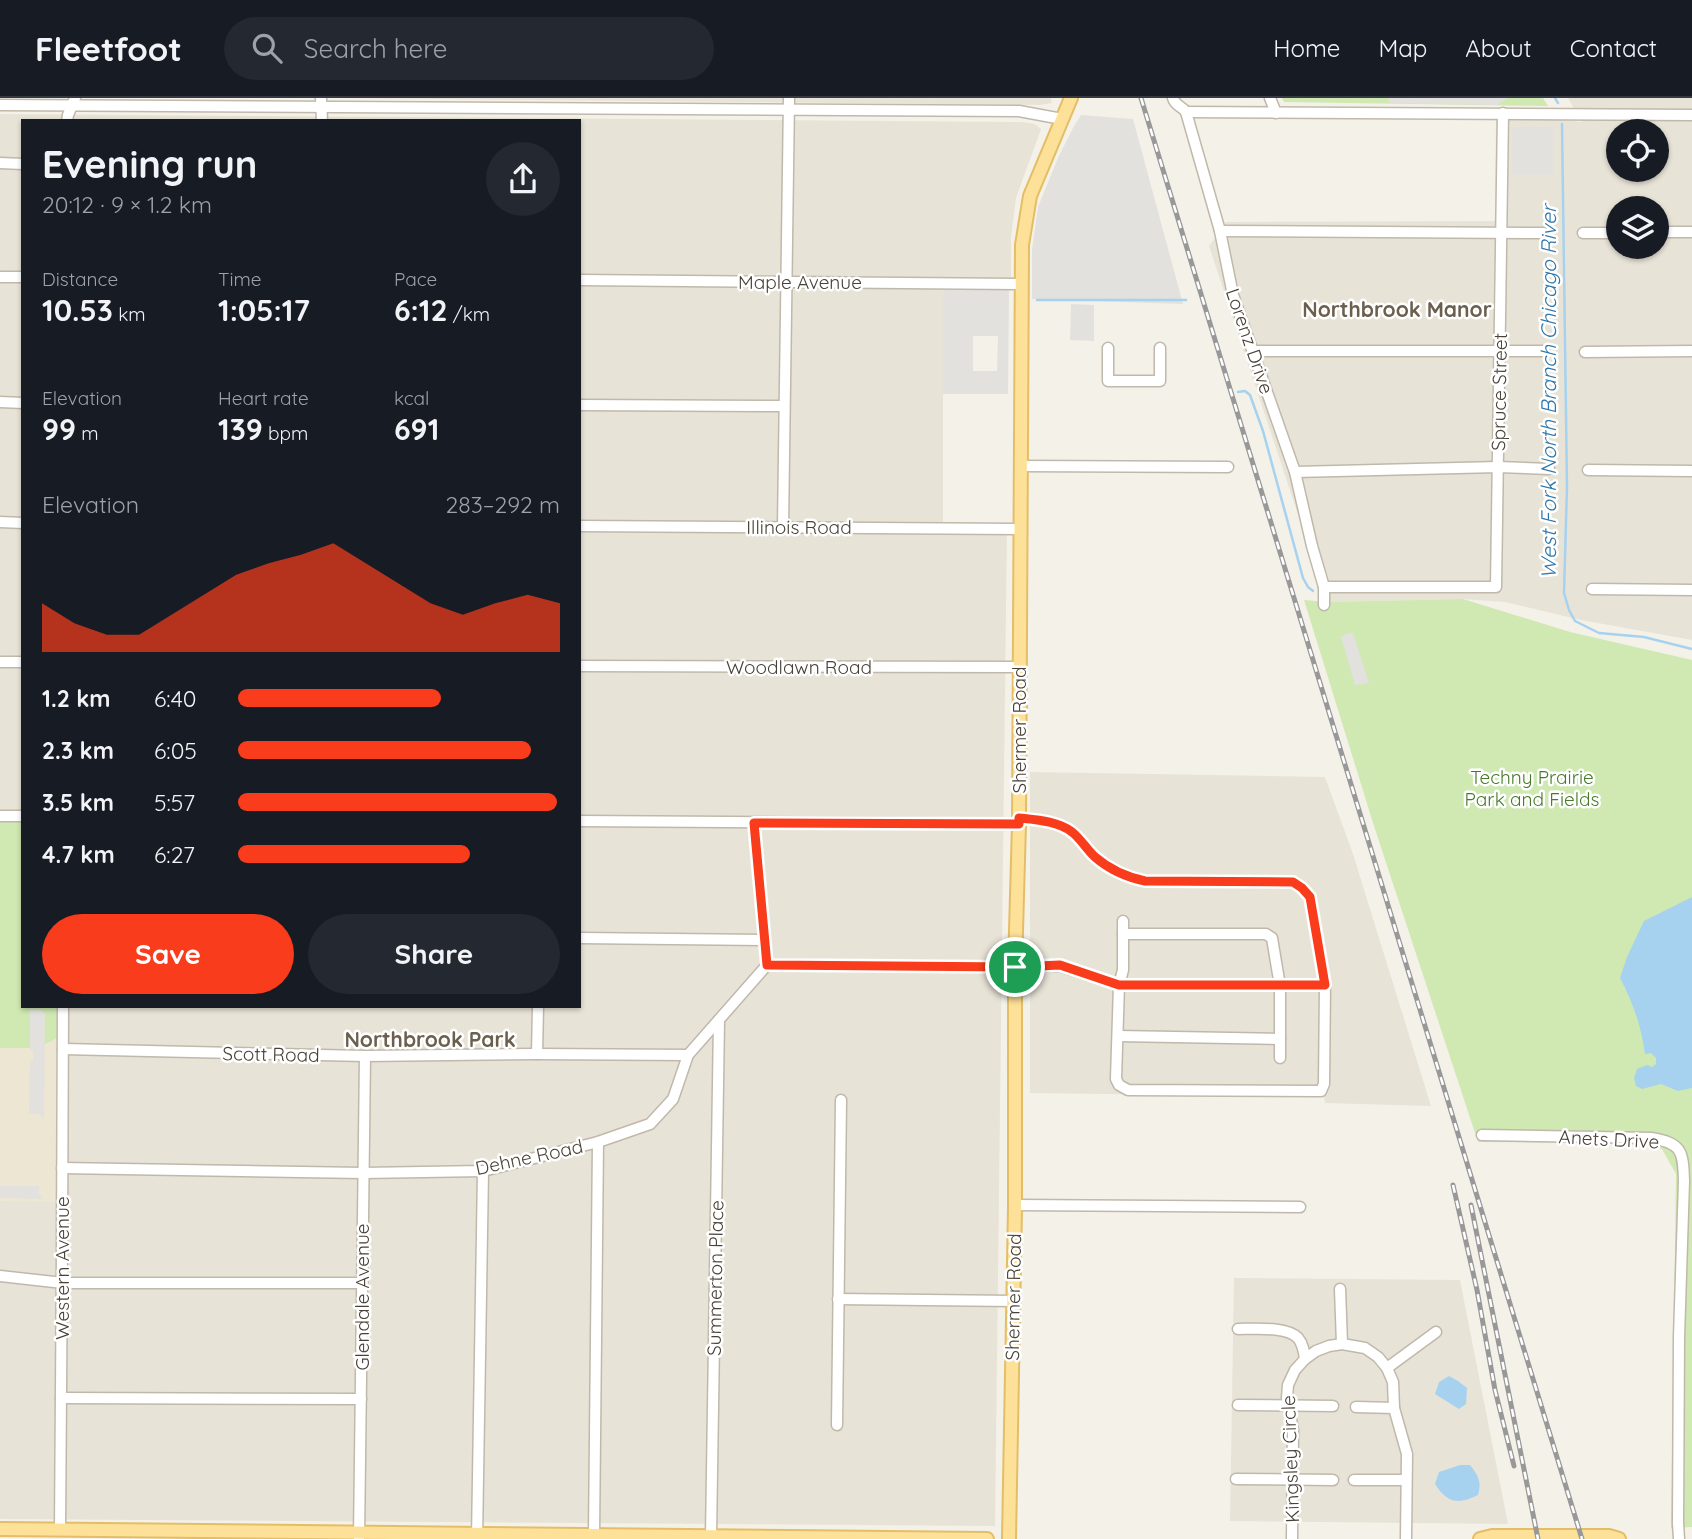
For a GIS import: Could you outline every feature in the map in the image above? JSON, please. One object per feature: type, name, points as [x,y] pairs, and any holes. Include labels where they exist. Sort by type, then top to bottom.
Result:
[{"type":"main road","name":"Shermer Road","points":[[1009,1539],[1019,821],[1022,245],[1030,196],[1071,98]]},
{"type":"main road","points":[[0,1529],[135,1535],[594,1535],[987,1539]]},
{"type":"main road","points":[[1480,1539],[1492,1536],[1609,1536],[1619,1539]]},
{"type":"street","points":[[783,527],[789,98]]},
{"type":"street","name":"Lorenz Drive","points":[[1173,98],[1177,106],[1186,112],[1220,231],[1233,295],[1295,472],[1324,587]]},
{"type":"street","points":[[1270,98],[1276,113]]},
{"type":"street","points":[[0,105],[73,102],[557,103],[789,110],[1018,106],[1062,119]]},
{"type":"street","points":[[68,119],[73,102]]},
{"type":"street","points":[[1186,112],[1692,115]]},
{"type":"street","name":"Spruce Street","points":[[1324,587],[1496,587],[1503,113]]},
{"type":"street","points":[[0,163],[21,164]]},
{"type":"street","points":[[1220,231],[1544,233]]},
{"type":"street","points":[[1669,232],[1692,232]]},
{"type":"street","points":[[1583,233],[1606,233]]},
{"type":"street","points":[[0,276],[21,277]]},
{"type":"street","name":"Maple Avenue","points":[[581,280],[1021,284]]},
{"type":"street","points":[[1108,348],[1108,381],[1160,381],[1160,348]]},
{"type":"street","points":[[1253,351],[1544,351]]},
{"type":"street","points":[[1584,352],[1692,351]]},
{"type":"street","points":[[0,402],[21,402]]},
{"type":"street","points":[[581,405],[784,406]]},
{"type":"street","points":[[1020,466],[1228,467]]},
{"type":"street","points":[[1295,472],[1498,467],[1549,469]]},
{"type":"street","points":[[1588,470],[1692,471]]},
{"type":"street","points":[[0,522],[21,523]]},
{"type":"street","name":"Illinois Road","points":[[581,526],[1020,529]]},
{"type":"street","points":[[1324,587],[1324,605]]},
{"type":"street","points":[[1592,589],[1692,590]]},
{"type":"street","points":[[0,662],[21,662]]},
{"type":"street","name":"Woodlawn Road","points":[[581,666],[1020,667]]},
{"type":"street","points":[[0,816],[21,816]]},
{"type":"street","points":[[581,821],[1052,823],[1073,832],[1095,856],[1120,874],[1145,881],[1293,882],[1310,897],[1325,985],[1324,1084],[1321,1091],[1128,1090],[1119,1086],[1116,1079],[1119,985],[1123,970],[1123,921]]},
{"type":"street","points":[[754,823],[767,965],[1060,965],[1119,985],[1325,985]]},
{"type":"street","points":[[1123,934],[1266,934],[1272,938],[1280,986],[1280,1058]]},
{"type":"street","points":[[581,938],[764,940]]},
{"type":"street","name":"Dehne Road","points":[[62,1168],[363,1174],[482,1171],[598,1142],[650,1124],[673,1099],[688,1055],[767,965]]},
{"type":"street","name":"Western Avenue","points":[[60,1530],[63,1008]]},
{"type":"street","points":[[537,1054],[538,1008]]},
{"type":"street","name":"Summerton Place","points":[[711,1536],[719,1020]]},
{"type":"street","points":[[1118,1036],[1280,1039]]},
{"type":"street","name":"Scott Road","points":[[63,1049],[365,1056],[688,1055]]},
{"type":"street","name":"Glendale Avenue","points":[[360,1536],[365,1056]]},
{"type":"street","points":[[837,1425],[841,1100]]},
{"type":"street","name":"Anets Drive","points":[[1482,1135],[1651,1138],[1679,1149],[1684,1162],[1679,1337],[1679,1539]]},
{"type":"street","points":[[594,1535],[598,1142]]},
{"type":"street","points":[[477,1536],[482,1171]]},
{"type":"street","points":[[1015,1205],[1300,1207]]},
{"type":"street","points":[[0,1276],[63,1283],[361,1283]]},
{"type":"street","points":[[1340,1289],[1342,1343]]},
{"type":"street","points":[[838,1298],[1014,1301]]},
{"type":"street","points":[[1238,1329],[1286,1331],[1297,1336],[1303,1346],[1305,1359],[1316,1351],[1342,1343],[1365,1348],[1387,1368],[1393,1382],[1394,1408],[1407,1454],[1406,1539]]},
{"type":"street","points":[[1387,1368],[1436,1332]]},
{"type":"street","name":"Kingsley Circle","points":[[1292,1539],[1293,1430],[1287,1398],[1288,1385],[1295,1370],[1305,1359]]},
{"type":"street","points":[[61,1398],[361,1399]]},
{"type":"street","points":[[1237,1405],[1333,1406]]},
{"type":"street","points":[[1356,1407],[1394,1408]]},
{"type":"street","points":[[1236,1479],[1334,1480]]},
{"type":"street","points":[[1354,1480],[1406,1480]]},
{"type":"shaded area","points":[[336,98],[1051,98],[1052,103],[1040,105]]},
{"type":"shaded area","points":[[1388,98],[1508,98],[1497,105],[1390,103]]},
{"type":"shaded area","points":[[1568,98],[1692,98],[1692,640],[1581,620],[1505,602],[1463,599],[1327,602],[1209,246],[1226,222],[1495,221],[1496,120],[1548,119],[1582,122]]},
{"type":"shaded area","points":[[0,114],[1023,122],[1035,124],[1041,129],[1016,198],[1011,237],[1011,289],[943,289],[943,525],[1007,525],[995,1526],[0,1519]]},
{"type":"shaded area","points":[[1081,115],[1133,119],[1183,304],[1032,299],[1032,250],[1038,207],[1058,158]]},
{"type":"shaded area","points":[[1512,127],[1553,127],[1553,175],[1512,175]]},
{"type":"shaded area","points":[[943,289],[1009,289],[1008,394],[943,394]],"holes":[[[973,336],[998,336],[997,371],[973,371]]]},
{"type":"shaded area","points":[[1071,304],[1094,305],[1094,341],[1070,340]]},
{"type":"shaded area","points":[[1353,633],[1369,683],[1355,685],[1341,637]]},
{"type":"shaded area","points":[[1030,772],[1325,777],[1353,854],[1431,1106],[1325,1103],[1324,1097],[1030,1093]]},
{"type":"shaded area","points":[[30,1010],[45,1013],[44,1118],[38,1114],[29,1114],[30,1061],[33,1060],[33,1050],[30,1050]]},
{"type":"shaded area","points":[[57,1038],[56,1202],[0,1201],[0,1048],[37,1048]]},
{"type":"shaded area","points":[[0,1186],[39,1186],[39,1194],[42,1197],[0,1198]]},
{"type":"shaded area","points":[[1234,1278],[1460,1280],[1508,1524],[1230,1521]]},
{"type":"green space","points":[[1282,98],[1543,98],[1548,106],[1284,102]]},
{"type":"green space","name":"Techny Prairie Park and Fields","points":[[1463,599],[1570,632],[1692,660],[1692,1527],[1671,1528],[1676,1174],[1662,1149],[1626,1143],[1478,1142],[1374,826],[1304,600],[1327,602]]},
{"type":"green space","points":[[0,821],[21,822],[21,1008],[58,1008],[57,1038],[37,1048],[0,1048]]},
{"type":"water","points":[[1692,897],[1692,1088],[1678,1091],[1661,1084],[1642,1089],[1636,1086],[1634,1078],[1637,1069],[1647,1065],[1652,1067],[1656,1064],[1656,1058],[1651,1053],[1645,1054],[1636,1014],[1620,978],[1644,921]]},
{"type":"water","points":[[1449,1376],[1467,1388],[1466,1404],[1459,1409],[1435,1394],[1439,1382]]},
{"type":"water","points":[[1460,1465],[1470,1465],[1480,1486],[1478,1495],[1459,1501],[1444,1495],[1435,1484],[1439,1472]]},
{"type":"waterway","name":"West Fork North Branch Chicago River","points":[[1555,98],[1558,103]]},
{"type":"waterway","name":"West Fork North Branch Chicago River","points":[[1562,124],[1567,487],[1564,593],[1575,621],[1599,633],[1644,637],[1692,649]]},
{"type":"waterway","points":[[1037,300],[1186,300]]},
{"type":"waterway","points":[[1238,392],[1245,391],[1250,395],[1263,431],[1303,578],[1313,591]]},
{"type":"waterway","points":[[1026,681],[1026,689]]},
{"type":"waterway","points":[[1026,696],[1027,708]]},
{"type":"railway","points":[[1141,98],[1582,1539]]},
{"type":"railway","points":[[1453,1185],[1477,1290],[1495,1390],[1514,1466]]},
{"type":"railway","points":[[1471,1205],[1538,1539]]},
{"type":"district","name":"Northbrook Manor","points":[[1397,309]]},
{"type":"district","name":"Northbrook Park","points":[[430,1039]]},
{"type":"route","points":[[1019,818],[1052,823],[1073,832],[1095,856],[1120,874],[1145,881],[1293,882],[1310,897],[1325,985],[1119,985],[1060,965],[1015,967],[767,965],[754,823],[1019,824],[1019,818]]}]
